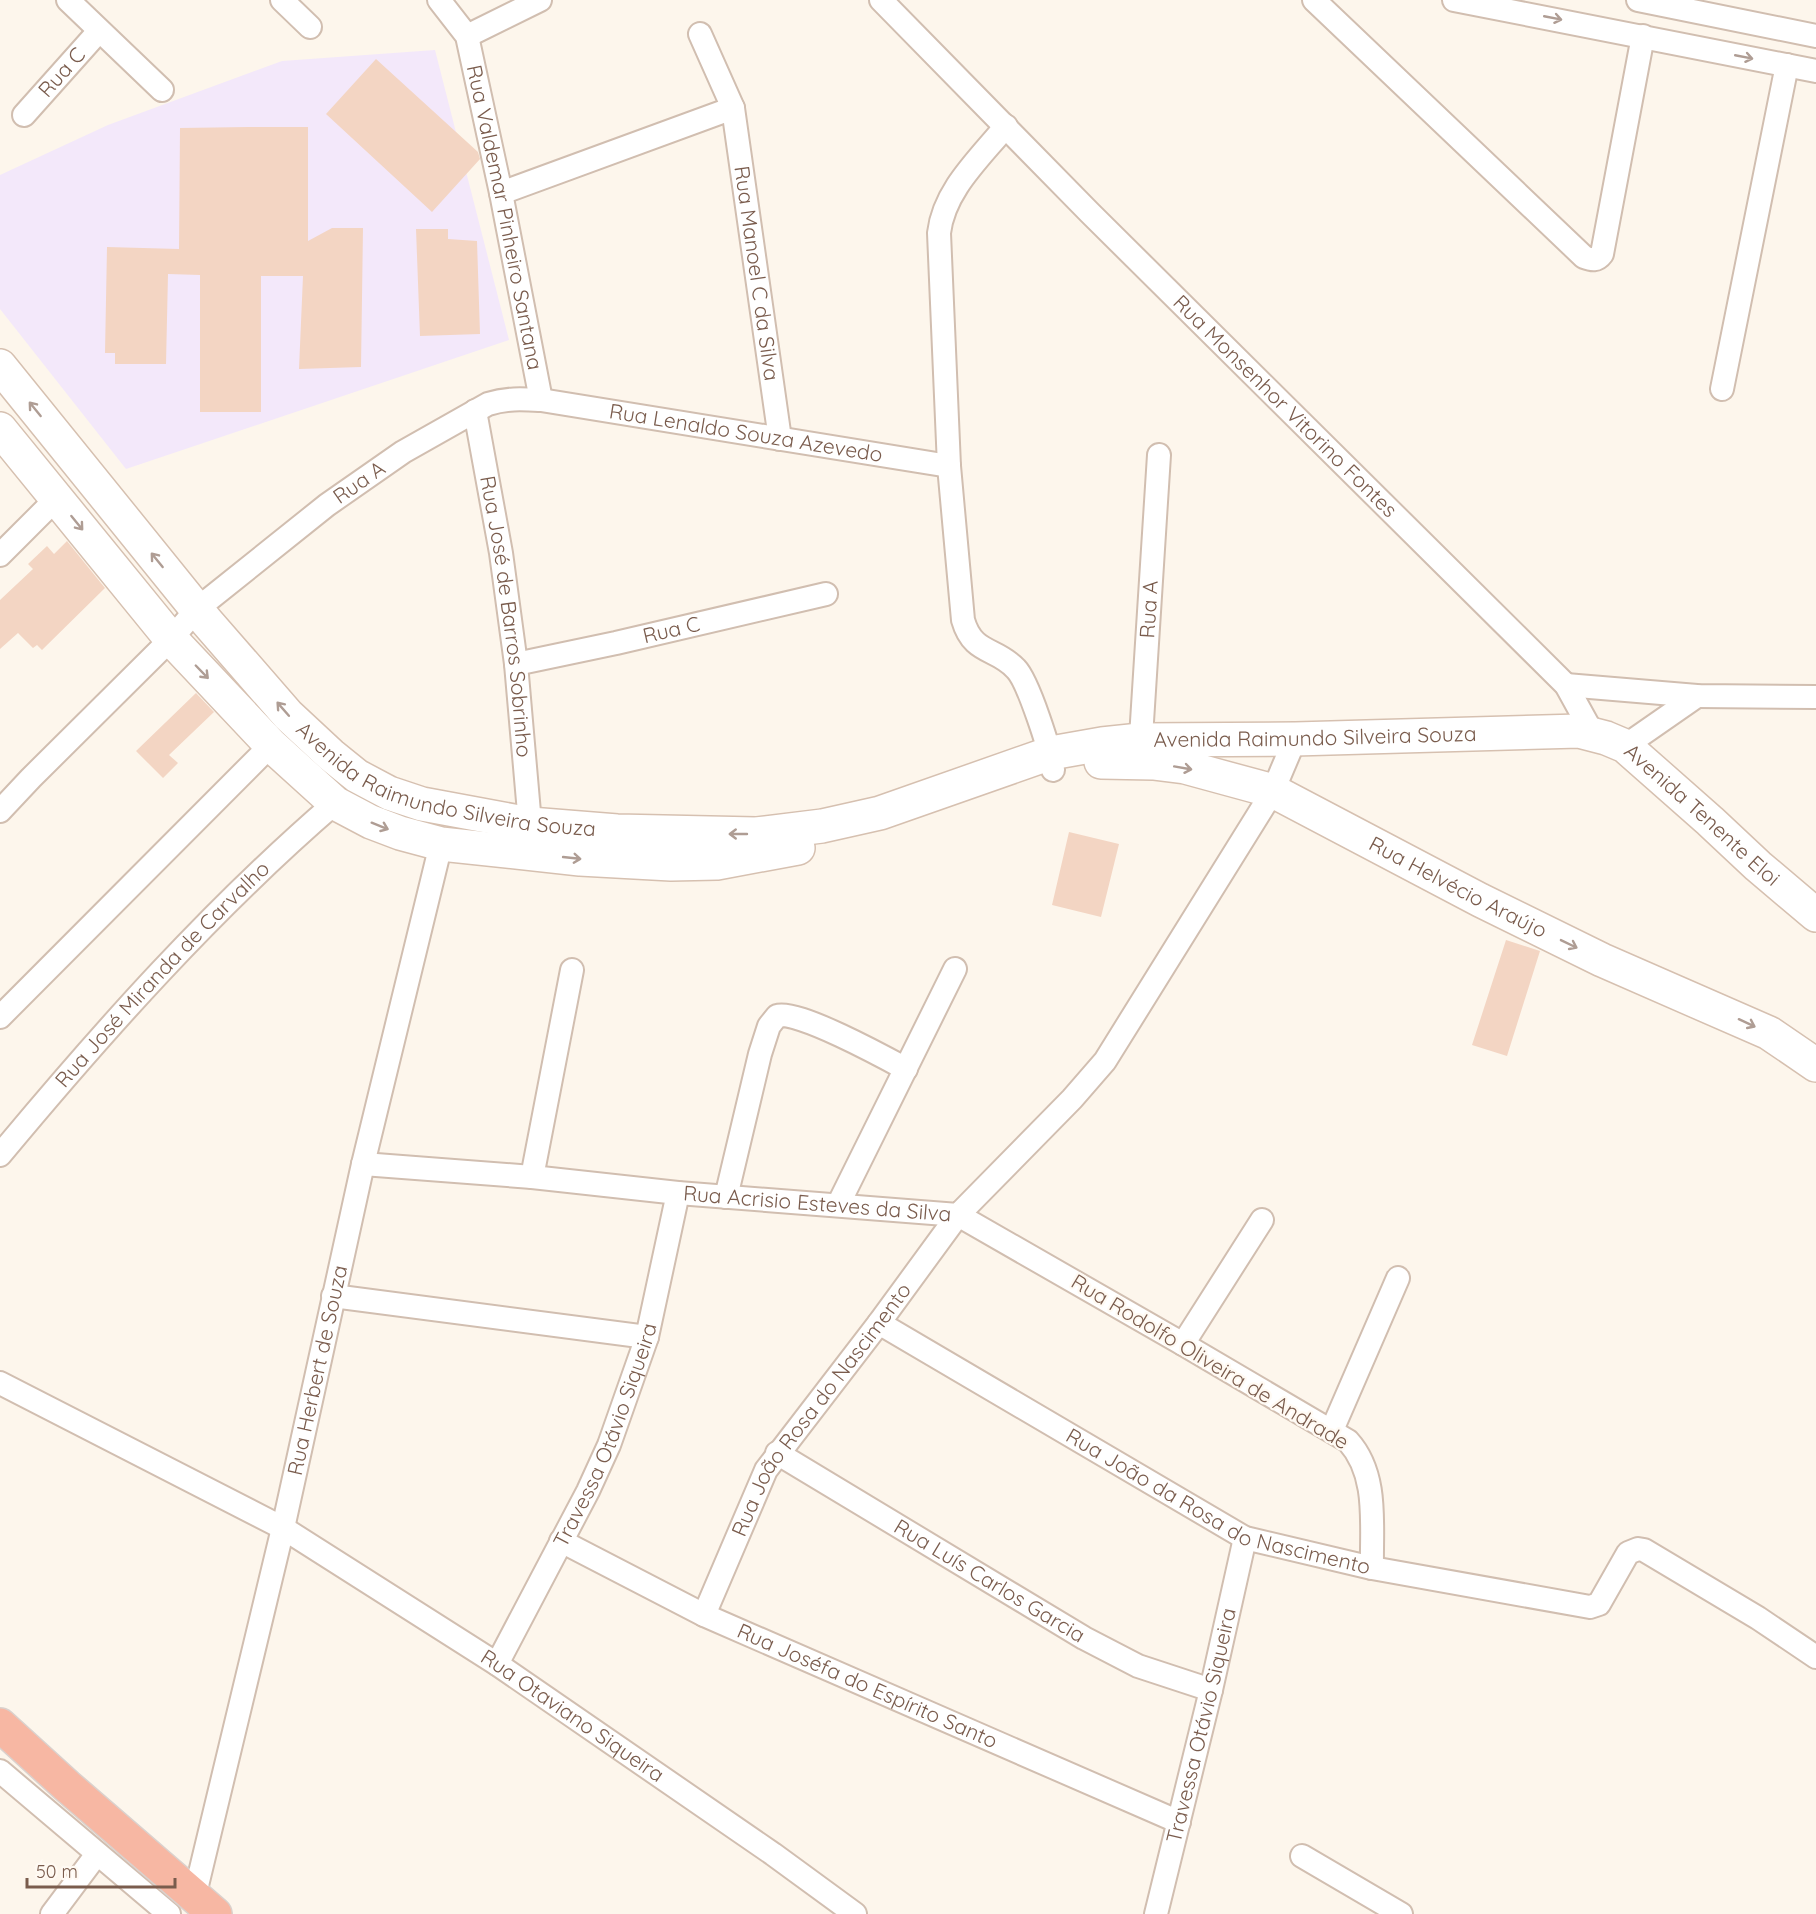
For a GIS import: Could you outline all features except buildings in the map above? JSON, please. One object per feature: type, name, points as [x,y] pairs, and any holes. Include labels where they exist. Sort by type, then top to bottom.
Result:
[{"type":"highway","points":[[0,1725],[193,1909]]},
{"type":"street","name":"Rua C","points":[[68,0],[162,90]]},
{"type":"street","points":[[282,0],[310,27]]},
{"type":"street","points":[[439,0],[467,36],[540,0]]},
{"type":"street","name":"Rua Monsenhor Vitorino Fontes","points":[[881,0],[1090,213],[1566,685],[1586,732]]},
{"type":"street","points":[[1314,0],[1576,249],[1591,260],[1602,254],[1643,36]]},
{"type":"street","points":[[1454,0],[1512,5],[1643,36],[1816,71]]},
{"type":"street","points":[[1638,0],[1816,36]]},
{"type":"street","name":"Rua C","points":[[24,115],[99,31]]},
{"type":"street","name":"Rua Manoel C da Silva","points":[[700,34],[734,108],[780,439]]},
{"type":"street","name":"Rua Valdemar Pinheiro Santana","points":[[467,36],[501,193],[541,400]]},
{"type":"street","points":[[1722,389],[1787,65]]},
{"type":"street","points":[[501,193],[734,108]]},
{"type":"street","points":[[1006,126],[957,186],[940,216],[949,466],[966,632],[972,641],[1017,670],[1062,762]]},
{"type":"street","name":"Avenida Raimundo Silveira Souza","points":[[0,366],[197,609],[288,715],[357,776],[389,793],[422,804],[530,824],[617,831],[711,834],[788,832],[880,813],[1062,762]]},
{"type":"street","name":"Rua A","points":[[0,811],[171,639],[197,609],[336,498],[404,452],[475,411],[501,400],[517,398],[541,400]]},
{"type":"street","name":"Rua Lenaldo Souza Azevedo","points":[[541,400],[949,466]]},
{"type":"street","name":"Rua José de Barros Sobrinho","points":[[475,411],[501,553],[516,664],[530,824]]},
{"type":"street","name":"Avenida Raimundo Silveira Souza","points":[[0,429],[171,639],[271,745],[335,803],[371,822],[400,833],[441,844],[580,859],[671,864],[717,862],[796,849],[857,833],[1062,762]]},
{"type":"street","name":"Rua A","points":[[1140,751],[1160,455]]},
{"type":"street","points":[[0,555],[57,498]]},
{"type":"street","name":"Rua C","points":[[516,664],[825,594]]},
{"type":"street","points":[[1566,685],[1697,696],[1816,697]]},
{"type":"street","points":[[1624,746],[1697,696]]},
{"type":"street","name":"Avenida Raimundo Silveira Souza","points":[[1140,751],[1238,740],[1586,732]]},
{"type":"street","name":"Avenida Tenente Eloi","points":[[1586,732],[1624,746],[1816,915]]},
{"type":"street","name":"Rua Acrisio Esteves da Silva","points":[[363,1164],[532,1177],[678,1193],[958,1215],[1072,1099],[1105,1061],[1273,791],[1295,739]]},
{"type":"street","points":[[1233,779],[1238,740]]},
{"type":"street","points":[[2,1012],[271,745]]},
{"type":"street","name":"Rua Helvécio Araújo","points":[[1062,762],[1115,761],[1140,751],[1185,767],[1273,791],[1480,900],[1602,960],[1769,1033],[1816,1065]]},
{"type":"street","name":"Rua José Miranda de Carvalho","points":[[0,1155],[140,993],[232,896],[284,846],[335,803]]},
{"type":"street","name":"Rua Herbert de Souza","points":[[193,1909],[283,1528],[363,1164],[441,844]]},
{"type":"street","points":[[838,1205],[956,969]]},
{"type":"street","points":[[532,1177],[572,970]]},
{"type":"street","points":[[726,1197],[760,1054],[770,1026],[777,1016],[786,1014],[812,1023],[906,1068]]},
{"type":"street","name":"Travessa Otávio Siqueira","points":[[497,1664],[588,1491],[609,1445],[647,1337],[678,1193]]},
{"type":"street","name":"Rua João Rosa do Nascimento","points":[[704,1615],[766,1470],[879,1323],[958,1215]]},
{"type":"street","name":"Rua Rodolfo Oliveira de Andrade","points":[[958,1215],[1332,1430],[1348,1442],[1359,1453],[1364,1464],[1371,1496],[1372,1568]]},
{"type":"street","points":[[1184,1344],[1262,1220]]},
{"type":"street","points":[[1332,1430],[1398,1278]]},
{"type":"street","points":[[333,1296],[647,1337]]},
{"type":"street","name":"Rua João da Rosa do Nascimento","points":[[879,1323],[1245,1538],[1372,1568],[1590,1606],[1599,1604],[1628,1553],[1638,1549],[1644,1550],[1758,1618],[1816,1657]]},
{"type":"street","name":"Rua Otaviano Siqueira","points":[[0,1383],[283,1528],[497,1664],[773,1854],[855,1914]]},
{"type":"street","name":"Rua Luís Carlos Garcia","points":[[777,1453],[1084,1638],[1138,1666],[1211,1690]]},
{"type":"street","name":"Travessa Otávio Siqueira","points":[[1156,1914],[1211,1690],[1245,1538]]},
{"type":"street","name":"Rua Joséfa do Espírito Santo","points":[[561,1541],[704,1615],[1179,1822]]},
{"type":"street","points":[[0,1771],[97,1854],[193,1909]]},
{"type":"street","points":[[52,1914],[97,1854]]},
{"type":"street","points":[[1302,1856],[1401,1914]]},
{"type":"shaded area","points":[[435,50],[509,340],[126,469],[0,309],[0,175],[108,125],[282,61]]}]
